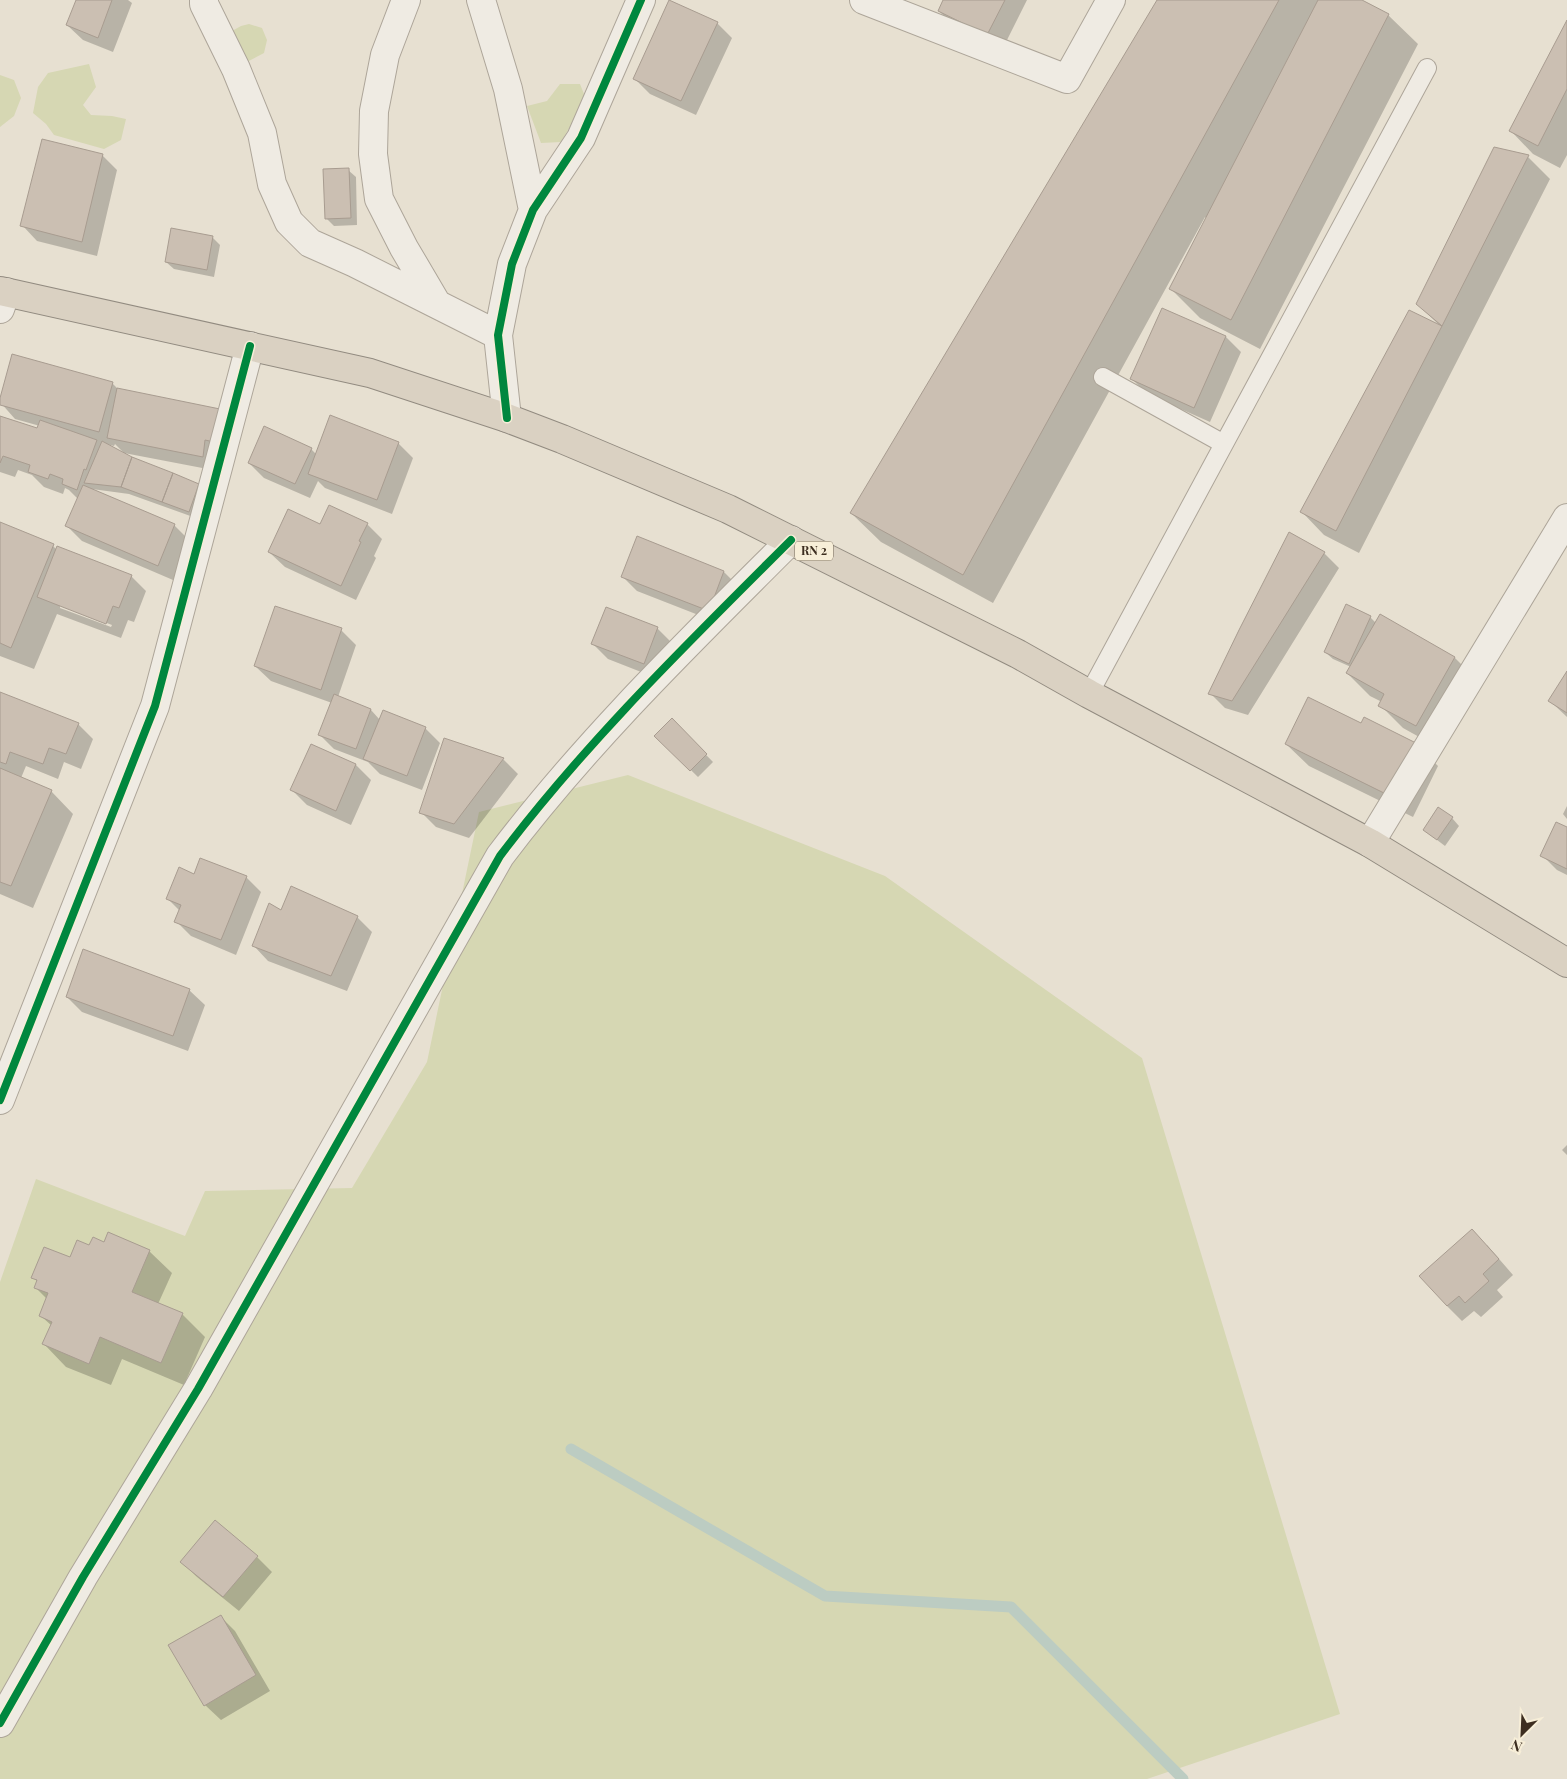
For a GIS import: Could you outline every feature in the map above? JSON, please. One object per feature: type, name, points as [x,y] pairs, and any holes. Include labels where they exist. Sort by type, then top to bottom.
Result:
[{"type":"highway","name":"RN 2","points":[[2,297],[250,346],[370,373],[562,438],[720,506],[1018,654],[1089,694],[1370,843],[1567,963]]},
{"type":"street","points":[[204,0],[204,4],[236,69],[262,133],[272,184],[290,222],[310,243],[355,263],[498,334]]},
{"type":"street","points":[[406,0],[385,55],[374,111],[373,154],[379,199],[436,304]]},
{"type":"street","points":[[481,0],[508,89],[533,210]]},
{"type":"street","points":[[507,418],[498,334],[512,264],[533,210],[581,138],[641,0]]},
{"type":"street","points":[[864,0],[1067,79],[1111,0]]},
{"type":"street","points":[[0,1100],[155,706],[250,346]]},
{"type":"street","points":[[1370,843],[1567,518]]},
{"type":"street","points":[[0,1723],[82,1577],[198,1389],[500,856],[552,789],[686,646],[791,540]]},
{"type":"lane","points":[[1089,694],[1427,68]]},
{"type":"lane","points":[[1103,377],[1224,444]]},
{"type":"green space","points":[[249,24],[262,28],[267,40],[264,53],[243,64],[225,35],[241,26]]},
{"type":"green space","points":[[89,64],[96,87],[83,105],[91,115],[126,119],[121,140],[104,149],[54,135],[46,124],[33,113],[38,87],[48,73]]},
{"type":"green space","points":[[0,75],[14,80],[21,98],[14,116],[0,127]]},
{"type":"green space","points":[[560,84],[580,84],[586,99],[561,142],[541,143],[527,106],[547,101]]},
{"type":"green space","points":[[628,775],[885,876],[1142,1058],[1340,1714],[1147,1779],[0,1779],[0,1282],[36,1179],[185,1236],[205,1191],[352,1188],[427,1062],[479,812]]},
{"type":"building","points":[[76,0],[112,0],[98,38],[66,25]]},
{"type":"building","points":[[669,0],[718,22],[681,101],[633,79]]},
{"type":"building","points":[[943,0],[1005,0],[987,35],[938,11]]},
{"type":"building","points":[[1157,0],[1279,0],[963,575],[850,513]]},
{"type":"building","points":[[1318,0],[1362,0],[1389,14],[1231,320],[1169,289]]},
{"type":"building","points":[[1567,20],[1567,89],[1538,146],[1509,131]]},
{"type":"building","points":[[42,139],[103,154],[82,242],[20,226]]},
{"type":"building","points":[[1494,147],[1529,155],[1442,326],[1416,304]]},
{"type":"building","points":[[349,168],[351,218],[325,219],[323,169]]},
{"type":"building","points":[[171,228],[213,236],[207,270],[165,262]]},
{"type":"building","points":[[1162,308],[1226,336],[1194,408],[1130,379]]},
{"type":"building","points":[[1409,310],[1442,326],[1336,531],[1300,512]]},
{"type":"building","points":[[12,354],[113,382],[99,432],[0,405],[0,398]]},
{"type":"building","points":[[117,388],[220,409],[214,442],[205,440],[203,457],[107,438]]},
{"type":"building","points":[[330,415],[399,442],[377,500],[308,474]]},
{"type":"building","points":[[0,416],[37,428],[40,420],[97,440],[77,490],[62,484],[63,479],[50,474],[48,479],[28,472],[30,465],[3,456],[0,463]]},
{"type":"building","points":[[264,426],[312,448],[295,484],[248,463]]},
{"type":"building","points":[[102,441],[132,457],[121,487],[84,483]]},
{"type":"building","points":[[132,457],[173,473],[162,502],[121,487]]},
{"type":"building","points":[[173,473],[199,484],[189,512],[162,502]]},
{"type":"building","points":[[83,485],[175,524],[158,566],[65,526]]},
{"type":"building","points":[[329,505],[368,523],[341,586],[268,552],[288,509],[320,524]]},
{"type":"building","points":[[0,522],[54,544],[11,648],[0,643]]},
{"type":"building","points":[[1289,532],[1325,552],[1232,701],[1208,694],[1239,630]]},
{"type":"building","points":[[637,536],[724,571],[709,611],[621,577]]},
{"type":"building","points":[[57,546],[132,575],[119,608],[113,606],[106,624],[37,597]]},
{"type":"building","points":[[1346,604],[1371,616],[1349,664],[1324,652]]},
{"type":"building","points":[[275,606],[342,628],[321,690],[254,666]]},
{"type":"building","points":[[606,607],[658,627],[644,664],[591,644]]},
{"type":"building","points":[[1380,614],[1455,657],[1416,726],[1378,706],[1384,694],[1346,673]]},
{"type":"building","points":[[1567,671],[1567,713],[1548,701]]},
{"type":"building","points":[[0,692],[79,723],[66,754],[49,748],[43,764],[10,752],[6,764],[0,762]]},
{"type":"building","points":[[334,694],[371,709],[356,749],[318,735]]},
{"type":"building","points":[[1308,697],[1361,723],[1364,717],[1416,743],[1390,796],[1285,744]]},
{"type":"building","points":[[383,710],[426,727],[407,776],[363,759]]},
{"type":"building","points":[[672,718],[707,754],[690,771],[654,736]]},
{"type":"building","points":[[444,738],[504,758],[454,824],[419,813]]},
{"type":"building","points":[[311,744],[356,764],[336,811],[290,790]]},
{"type":"building","points":[[0,768],[52,790],[11,886],[0,882]]},
{"type":"building","points":[[1438,807],[1453,817],[1437,840],[1423,830]]},
{"type":"building","points":[[1556,822],[1567,827],[1567,869],[1540,856]]},
{"type":"building","points":[[200,858],[247,876],[221,940],[174,922],[181,905],[166,899],[179,867],[194,874]]},
{"type":"building","points":[[291,886],[358,916],[331,976],[252,946],[269,903],[281,910]]},
{"type":"building","points":[[83,949],[190,989],[173,1036],[66,997]]},
{"type":"building","points":[[1472,1229],[1499,1259],[1483,1274],[1489,1281],[1465,1303],[1459,1296],[1447,1306],[1419,1276]]},
{"type":"building","points":[[108,1232],[150,1250],[132,1292],[183,1313],[161,1363],[100,1337],[89,1364],[42,1344],[52,1322],[39,1316],[48,1293],[34,1288],[37,1280],[31,1278],[44,1247],[70,1257],[77,1240],[89,1245],[93,1237],[104,1242]]},
{"type":"building","points":[[215,1520],[258,1556],[223,1597],[180,1562]]},
{"type":"building","points":[[221,1615],[256,1675],[204,1706],[168,1645]]},
{"type":"waterway","points":[[571,1449],[825,1596],[1011,1607],[1183,1779]]},
{"type":"cycle path","points":[[507,418],[498,335],[512,264],[533,210],[581,138],[641,0]]},
{"type":"cycle path","points":[[0,1100],[155,706],[250,346]]},
{"type":"cycle path","points":[[0,1723],[83,1577],[198,1389],[500,856],[533,814],[603,733],[677,654],[791,540]]}]
